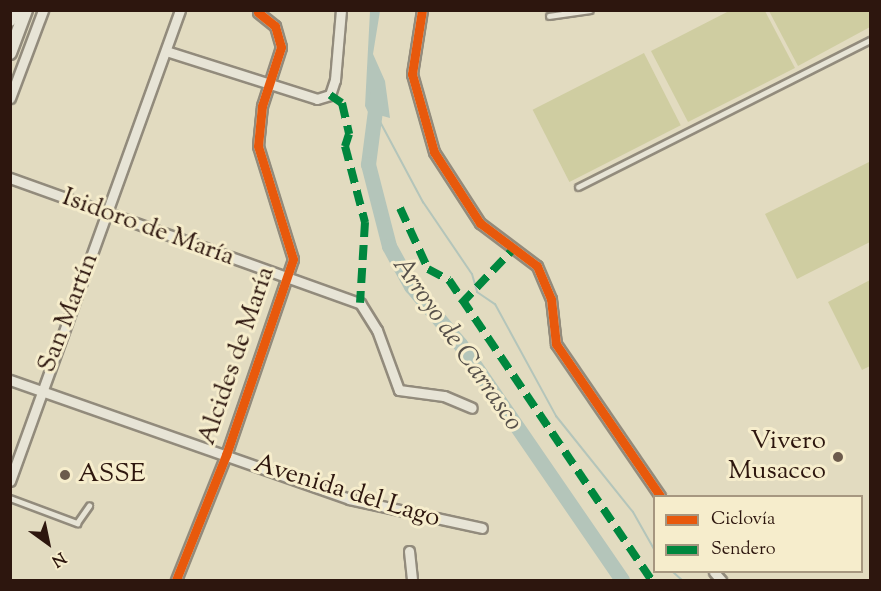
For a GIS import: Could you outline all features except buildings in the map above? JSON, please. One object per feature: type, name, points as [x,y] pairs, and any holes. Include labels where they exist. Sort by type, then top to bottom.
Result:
[{"type":"main road","points":[[10,20],[14,10]]},
{"type":"main road","points":[[10,53],[26,10]]},
{"type":"street","points":[[10,98],[43,10]]},
{"type":"street","name":"San Martín","points":[[10,482],[39,392],[180,10]]},
{"type":"street","points":[[166,51],[317,99],[330,95],[335,80],[341,10]]},
{"type":"street","points":[[422,10],[412,74],[434,152],[480,223],[537,266],[551,299],[556,344],[659,495]]},
{"type":"street","name":"Alcides de María","points":[[176,580],[226,455],[287,277],[292,243],[258,146],[280,37],[267,15],[258,12]]},
{"type":"street","name":"Isidoro de María","points":[[10,178],[106,215],[360,303],[377,330],[399,390],[444,396],[472,408]]},
{"type":"street","name":"Avenida del Lago","points":[[10,380],[349,499],[482,528]]},
{"type":"street","points":[[409,551],[412,580]]},
{"type":"lane","points":[[549,16],[590,10]]},
{"type":"lane","points":[[578,187],[870,40]]},
{"type":"lane","points":[[10,498],[78,523],[89,506]]},
{"type":"shaded area","points":[[370,11],[380,11],[373,54],[385,81],[390,118],[368,112],[365,106]]},
{"type":"shaded area","points":[[729,11],[765,11],[795,68],[688,122],[651,51]]},
{"type":"shaded area","points":[[769,11],[870,11],[870,27],[798,66]]},
{"type":"shaded area","points":[[644,53],[681,125],[569,182],[533,110]]},
{"type":"shaded area","points":[[869,162],[870,242],[797,279],[765,214]]},
{"type":"shaded area","points":[[870,280],[870,366],[862,370],[828,302]]},
{"type":"waterway","name":"Arroyo de Carrasco","points":[[377,95],[368,164],[389,246],[411,286],[460,344],[622,580]]},
{"type":"waterway","points":[[377,116],[423,202],[472,274],[477,292],[495,304],[556,416],[633,512],[653,547]]},
{"type":"waterway","points":[[674,573],[682,580]]},
{"type":"marked path","points":[[330,95],[342,103],[349,134],[345,146],[365,222],[360,303]]},
{"type":"marked path","points":[[400,208],[428,269],[449,280],[651,580]]},
{"type":"marked path","points":[[461,304],[515,247]]},
{"type":"cycle path","points":[[422,10],[412,74],[434,152],[480,223],[537,266],[551,299],[556,344],[659,495]]},
{"type":"cycle path","points":[[176,580],[226,455],[293,259],[258,146],[262,106],[281,47],[275,26],[258,12]]},
{"type":"place","name":"Vivero Musacco","points":[[838,457]]},
{"type":"place","name":"ASSE","points":[[65,475]]}]
